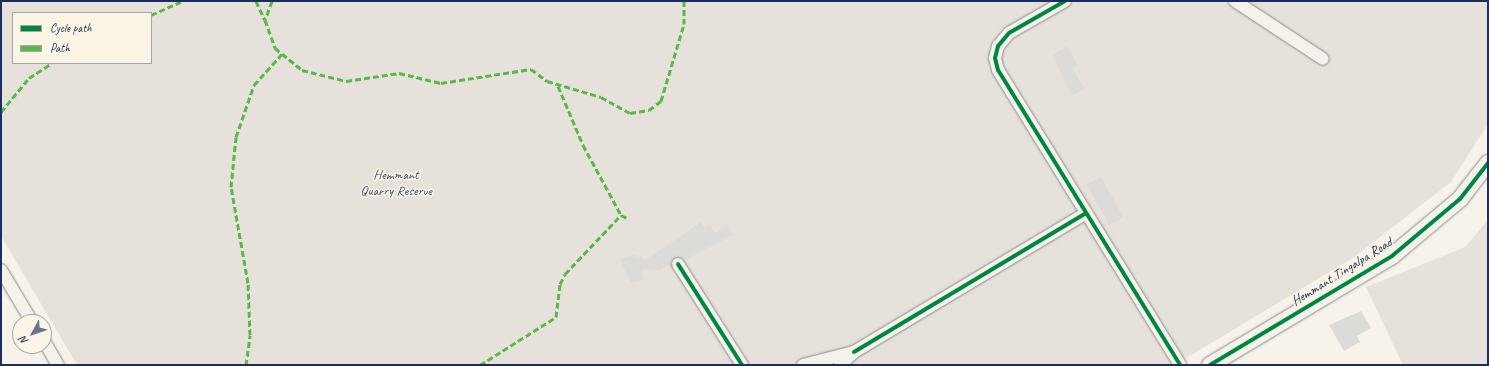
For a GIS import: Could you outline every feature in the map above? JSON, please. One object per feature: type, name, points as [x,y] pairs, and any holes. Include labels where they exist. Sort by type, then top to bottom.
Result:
[{"type":"street","points":[[1065,1],[1009,33],[998,46],[996,58],[998,70],[1180,365]]},
{"type":"street","points":[[1235,1],[1323,59]]},
{"type":"street","name":"Hemmant Tingalpa Road","points":[[1210,365],[1392,256],[1460,199],[1488,164]]},
{"type":"street","points":[[840,365],[854,352],[1086,212]]},
{"type":"street","points":[[678,264],[742,365]]},
{"type":"street","points":[[1,270],[27,314]]},
{"type":"street","points":[[811,364],[854,352]]},
{"type":"street","points":[[52,354],[58,365]]},
{"type":"green space","name":"Hemmant Quarry Reserve","points":[[1,1],[1488,1],[1488,124],[1451,182],[1354,257],[1175,365],[77,365],[52,323],[52,314],[47,314],[1,236]]},
{"type":"green space","points":[[1488,220],[1488,365],[1403,365],[1366,287],[1465,247]]},
{"type":"building","points":[[1067,46],[1078,65],[1072,68],[1085,89],[1072,96],[1052,55]]},
{"type":"building","points":[[1101,177],[1123,217],[1109,225],[1087,185]]},
{"type":"building","points":[[701,222],[705,228],[710,225],[715,233],[728,225],[733,235],[684,260],[674,258],[671,268],[669,264],[661,270],[641,270],[643,280],[631,283],[620,259],[636,254],[637,258],[642,256],[644,261]]},
{"type":"building","points":[[1361,311],[1371,328],[1357,336],[1360,342],[1344,351],[1329,325]]},
{"type":"marked path","points":[[152,15],[182,1]]},
{"type":"marked path","points":[[256,1],[265,20]]},
{"type":"marked path","points":[[272,1],[265,20],[275,48],[302,70],[346,81],[399,73],[441,83],[531,69],[547,81],[601,97],[630,113],[649,110],[661,101],[684,24],[684,1]]},
{"type":"marked path","points":[[246,365],[250,335],[248,283],[231,187],[236,137],[254,85],[282,54]]},
{"type":"marked path","points":[[1,112],[29,78],[50,64]]},
{"type":"marked path","points":[[558,86],[583,145],[621,215],[627,218]]},
{"type":"marked path","points":[[480,365],[556,317],[560,284],[565,274],[621,215]]},
{"type":"cycle path","points":[[1065,1],[1009,33],[998,46],[995,58],[998,70],[1180,365]]},
{"type":"cycle path","points":[[1210,365],[1392,256],[1460,199],[1488,163]]},
{"type":"cycle path","points":[[854,352],[1086,213]]},
{"type":"cycle path","points":[[678,264],[742,365]]}]
